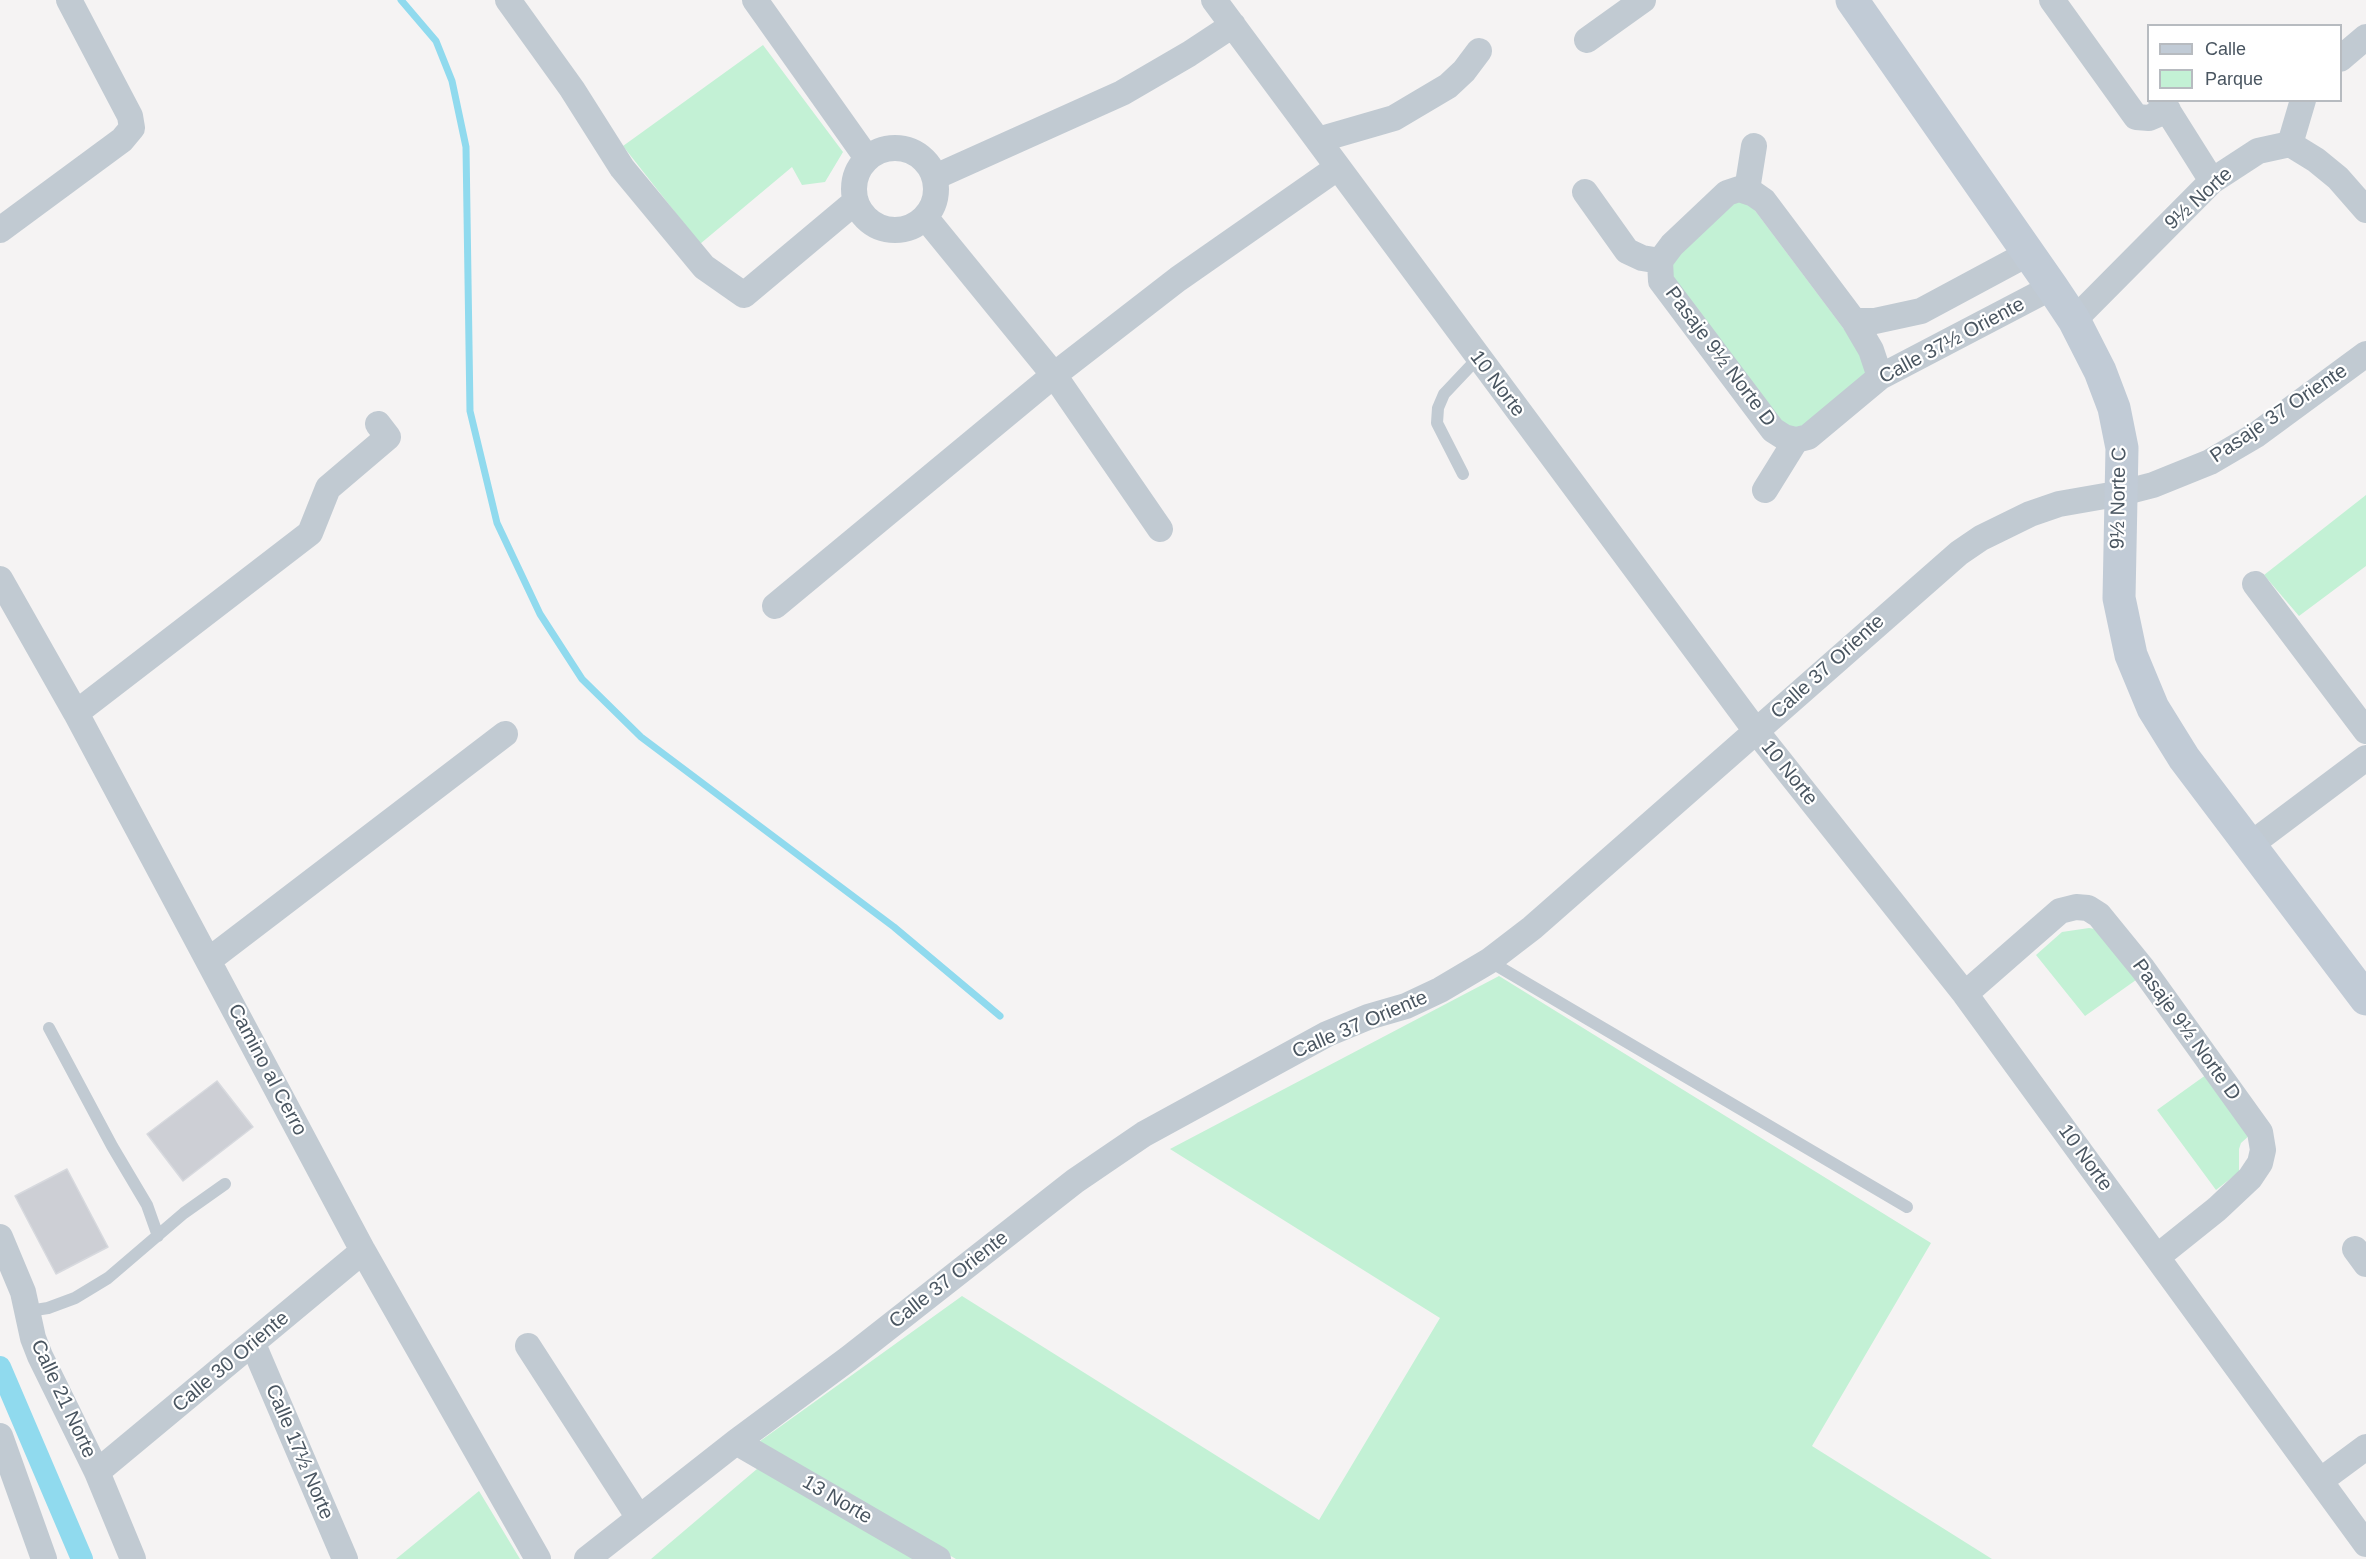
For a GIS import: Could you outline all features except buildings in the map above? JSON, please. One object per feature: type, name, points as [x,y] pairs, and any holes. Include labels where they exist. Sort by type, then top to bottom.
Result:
[{"type":"street","points":[[0,230],[122,140],[132,128],[129,116],[69,0]]},
{"type":"street","points":[[508,0],[572,88],[622,168],[704,267],[744,295],[855,201]]},
{"type":"street","points":[[755,0],[867,158]]},
{"type":"street","name":"10 Norte","points":[[1214,0],[1756,731],[1965,994],[2366,1544]]},
{"type":"street","points":[[1587,40],[1643,0]]},
{"type":"street","name":"9½ Norte C","points":[[1852,0],[2052,287],[2074,320],[2100,371],[2114,408],[2122,448],[2119,598],[2129,645],[2141,682],[2168,734],[2366,999]]},
{"type":"street","points":[[2052,0],[2136,117],[2149,118],[2164,105],[2212,181]]},
{"type":"street","points":[[934,177],[1122,93],[1233,25]]},
{"type":"street","points":[[2342,57],[2366,37]]},
{"type":"street","points":[[1318,140],[1395,118],[1448,86],[1464,71],[1479,51]]},
{"type":"street","points":[[2302,102],[2290,144],[2316,160],[2338,178],[2366,210]]},
{"type":"street","name":"9½ Norte","points":[[2074,320],[2212,181],[2258,151],[2290,144]]},
{"type":"street","points":[[1746,190],[1754,146]]},
{"type":"street","points":[[898,147],[914,152],[927,162],[934,177],[936,194],[925,217],[914,226],[900,230],[886,229],[872,224],[862,214],[855,201],[854,178],[867,158],[881,149],[898,147]]},
{"type":"street","points":[[774,606],[1054,375],[1178,279],[1337,168]]},
{"type":"street","points":[[1660,261],[1672,245],[1727,193],[1733,190],[1746,190],[1764,201],[1854,321],[1871,350],[1880,377]]},
{"type":"street","name":"Pasaje 9½ Norte D","points":[[1585,192],[1627,251],[1642,258],[1660,261],[1661,281],[1773,430],[1784,437],[1796,440]]},
{"type":"street","points":[[925,217],[1054,375],[1160,529]]},
{"type":"street","name":"Calle 37½ Oriente","points":[[1854,321],[1875,321],[1921,312],[2029,253]]},
{"type":"street","name":"Calle 37½ Oriente","points":[[1796,440],[1808,437],[1880,377],[2052,287]]},
{"type":"street","name":"Pasaje 37 Oriente","points":[[2122,493],[2185,473],[2233,449],[2366,354]]},
{"type":"street","points":[[76,713],[310,532],[328,488],[388,437],[378,424]]},
{"type":"street","points":[[1765,490],[1796,440]]},
{"type":"street","name":"Calle 37 Oriente","points":[[587,1559],[1075,1181],[1144,1134],[1327,1034],[1368,1017],[1406,1006],[1440,990],[1489,961],[1532,928],[1938,570],[1981,538],[2030,514],[2059,504],[2122,493]]},
{"type":"street","name":"Camino al Cerro","points":[[0,579],[76,713],[363,1251],[538,1559]]},
{"type":"street","points":[[2255,584],[2366,731]]},
{"type":"street","points":[[209,960],[505,734]]},
{"type":"street","points":[[2250,845],[2366,758]]},
{"type":"street","name":"Pasaje 9½ Norte D","points":[[1965,994],[2060,910],[2076,907],[2088,908],[2099,915],[2142,969],[2260,1132],[2263,1150],[2259,1163],[2250,1178],[2226,1201],[2157,1257]]},
{"type":"street","name":"Calle 21 Norte","points":[[0,1237],[29,1311],[33,1338],[40,1356],[97,1472],[133,1559]]},
{"type":"street","name":"Calle 30 Oriente","points":[[97,1472],[363,1251]]},
{"type":"street","name":"Calle 17½ Norte","points":[[253,1344],[345,1559]]},
{"type":"street","points":[[528,1346],[639,1518]]},
{"type":"street","points":[[0,1436],[44,1559]]},
{"type":"street","name":"13 Norte","points":[[736,1442],[938,1559]]},
{"type":"street","points":[[2320,1481],[2366,1447]]},
{"type":"lane","points":[[1463,474],[1437,423],[1438,408],[1444,394],[1478,358]]},
{"type":"lane","points":[[1489,961],[1907,1207]]},
{"type":"lane","points":[[49,1028],[147,1205],[158,1236]]},
{"type":"lane","points":[[29,1311],[48,1308],[75,1298],[108,1278],[184,1213],[225,1184]]},
{"type":"green space","points":[[763,45],[843,152],[825,182],[802,185],[792,167],[700,244],[623,146]]},
{"type":"green space","points":[[1739,189],[1880,377],[1796,440],[1659,270]]},
{"type":"green space","points":[[2366,495],[2366,566],[2299,616],[2264,575]]},
{"type":"green space","points":[[2095,929],[2136,980],[2085,1016],[2036,955],[2062,932]]},
{"type":"green space","points":[[1499,976],[1931,1243],[1812,1446],[1992,1559],[956,1559],[756,1444],[962,1296],[1319,1520],[1440,1318],[1170,1149]]},
{"type":"green space","points":[[2210,1072],[2251,1134],[2241,1143],[2239,1149],[2239,1172],[2216,1190],[2157,1110]]},
{"type":"green space","points":[[764,1463],[936,1559],[651,1559]]},
{"type":"green space","points":[[479,1491],[520,1559],[396,1559]]},
{"type":"waterway","points":[[401,0],[436,41],[452,81],[466,147],[470,411],[497,523],[540,614],[582,679],[641,737],[894,927],[1000,1016]]},
{"type":"waterway","points":[[0,1367],[82,1559]]}]
